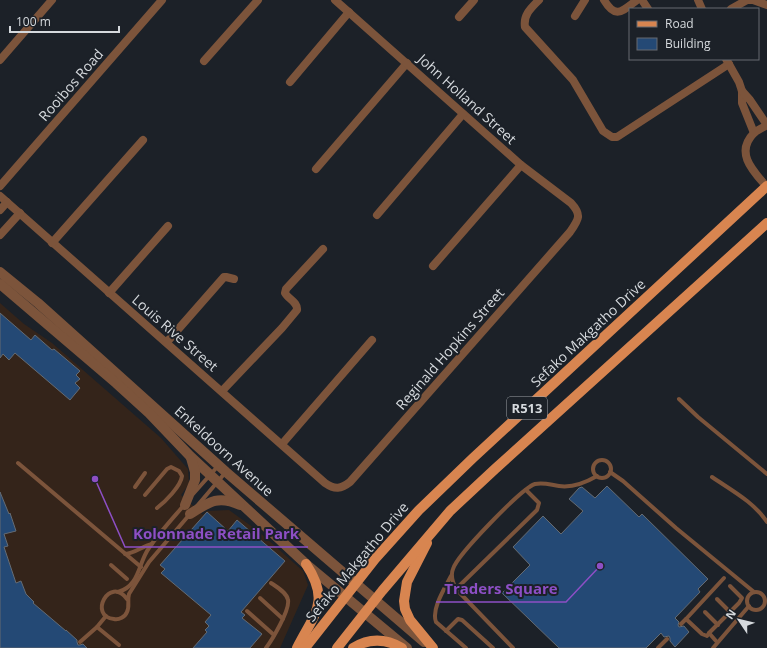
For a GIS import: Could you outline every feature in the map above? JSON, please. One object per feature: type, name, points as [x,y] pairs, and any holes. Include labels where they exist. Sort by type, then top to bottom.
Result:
[{"type":"main road","name":"Sefako Makgatho Drive","points":[[305,648],[388,544],[411,518],[473,458],[767,187]]},
{"type":"main road","name":"R513","points":[[337,648],[374,599],[450,511],[767,223]]},
{"type":"main road","points":[[433,530],[407,582],[404,601],[405,609],[410,620],[433,648]]},
{"type":"main road","points":[[297,648],[316,614],[319,594],[316,580],[306,564]]},
{"type":"main road","points":[[353,648],[366,642],[378,640],[386,641],[402,648]]},
{"type":"street","points":[[0,60],[52,0]]},
{"type":"street","name":"Rooibos Road","points":[[0,186],[162,0]]},
{"type":"street","points":[[204,61],[258,0]]},
{"type":"street","name":"John Holland Street","points":[[335,0],[521,165],[571,203],[576,209],[579,218]]},
{"type":"street","points":[[459,17],[474,0]]},
{"type":"street","points":[[539,0],[531,8],[525,18],[525,27],[573,80],[603,131],[607,135],[612,137],[617,136],[728,62],[739,82],[742,91],[742,103],[754,133]]},
{"type":"street","points":[[575,16],[585,0]]},
{"type":"street","points":[[604,0],[610,9],[615,12],[619,12],[637,0]]},
{"type":"street","points":[[733,8],[747,0],[753,0],[762,3],[767,14]]},
{"type":"street","points":[[290,82],[349,12]]},
{"type":"street","points":[[316,169],[407,63]]},
{"type":"street","points":[[742,91],[767,125],[754,133],[747,142],[746,159],[748,164],[767,187]]},
{"type":"street","points":[[377,215],[463,114]]},
{"type":"street","points":[[52,243],[143,140]]},
{"type":"street","points":[[434,266],[521,165]]},
{"type":"street","name":"Louis Rive Street","points":[[0,196],[325,483],[335,488]]},
{"type":"street","points":[[0,210],[7,202]]},
{"type":"street","points":[[0,235],[20,213]]},
{"type":"street","name":"Reginald Hopkins Street","points":[[335,488],[343,487],[350,482],[570,232],[579,218]]},
{"type":"street","points":[[109,293],[168,226]]},
{"type":"street","points":[[222,391],[282,328],[297,310],[296,305],[286,295],[286,289],[323,249]]},
{"type":"street","name":"Enkeldoorn Avenue","points":[[0,272],[54,317],[222,469],[433,648]]},
{"type":"street","points":[[167,342],[224,277],[234,279]]},
{"type":"street","name":"Enkeldoorn Avenue","points":[[1,286],[116,383],[149,413],[190,456],[306,564],[407,648]]},
{"type":"street","points":[[282,444],[372,340]]},
{"type":"street","points":[[185,505],[196,480],[190,456]]},
{"type":"street","points":[[190,514],[209,502],[218,500],[231,501],[249,510]]},
{"type":"lane","points":[[680,399],[698,417],[767,474]]},
{"type":"lane","points":[[599,460],[608,462],[611,467],[610,472],[603,478],[597,476],[592,469],[594,463],[599,460]]},
{"type":"lane","points":[[18,463],[141,567]]},
{"type":"lane","points":[[145,495],[167,469],[171,467],[179,471],[182,476],[182,480],[168,499],[156,508]]},
{"type":"lane","points":[[118,592],[125,596],[129,608],[128,612],[122,618],[113,619],[103,613],[102,605],[104,598],[110,593],[124,591],[132,584],[147,551],[152,544],[185,505],[222,469]]},
{"type":"lane","points":[[127,600],[150,562],[190,514],[214,478],[222,469]]},
{"type":"lane","points":[[610,472],[623,481],[676,528],[754,592],[757,591],[762,594],[765,599],[766,606],[757,610],[749,606]]},
{"type":"lane","points":[[135,486],[145,473]]},
{"type":"lane","points":[[512,648],[456,589],[453,583],[453,569],[470,545],[526,490],[535,484],[543,483],[559,486],[575,486],[597,476]]},
{"type":"lane","points":[[712,477],[751,504],[767,522]]},
{"type":"lane","points":[[456,589],[537,510],[539,502],[526,490]]},
{"type":"lane","points":[[125,554],[135,552],[144,546],[152,544]]},
{"type":"lane","points":[[111,566],[127,579]]},
{"type":"lane","points":[[452,576],[442,594],[434,616],[436,622],[466,648]]},
{"type":"lane","points":[[681,624],[724,578]]},
{"type":"lane","points":[[266,648],[287,609],[289,602],[288,598],[271,583]]},
{"type":"lane","points":[[686,619],[702,634],[707,636],[739,604],[742,598],[730,586]]},
{"type":"lane","points":[[749,606],[748,598],[754,592]]},
{"type":"lane","points":[[260,598],[282,619]]},
{"type":"lane","points":[[717,600],[730,612]]},
{"type":"lane","points":[[713,648],[749,606]]},
{"type":"lane","points":[[247,611],[274,635]]},
{"type":"lane","points":[[705,612],[718,625]]},
{"type":"lane","points":[[80,642],[97,627],[106,616]]},
{"type":"lane","points":[[446,631],[455,621],[458,619],[462,620],[493,648]]},
{"type":"lane","points":[[97,627],[119,645]]},
{"type":"lane","points":[[709,633],[716,641]]},
{"type":"lane","points":[[661,647],[667,639]]},
{"type":"shaded area","points":[[0,303],[24,324],[52,343],[161,438],[188,469],[189,484],[181,495],[203,515],[207,511],[229,510],[258,531],[303,571],[308,585],[280,648],[0,648]]},
{"type":"building","points":[[0,313],[31,340],[35,335],[80,371],[76,375],[80,379],[75,383],[80,388],[70,400],[15,353],[9,360],[3,354],[0,358]]},
{"type":"building","points":[[607,486],[639,517],[642,514],[708,579],[698,589],[700,592],[675,618],[679,622],[679,627],[684,626],[689,632],[675,647],[670,641],[669,636],[664,637],[661,633],[646,648],[559,648],[502,593],[530,565],[513,547],[543,516],[561,534],[583,511],[569,499],[579,488],[582,487],[595,498]]},
{"type":"building","points":[[0,492],[9,514],[10,513],[16,531],[4,534],[8,546],[4,547],[16,583],[21,581],[26,594],[34,602],[33,603],[77,640],[78,645],[83,644],[87,648],[0,648]]},
{"type":"building","points":[[207,512],[228,531],[237,520],[285,561],[241,612],[245,615],[242,618],[262,634],[250,648],[193,648],[207,632],[205,630],[209,626],[205,622],[211,615],[161,573],[165,569],[160,565]]},
{"type":"place","name":"Kolonnade Retail Park","points":[[95,479]]},
{"type":"place","name":"Traders Square","points":[[600,566]]}]
